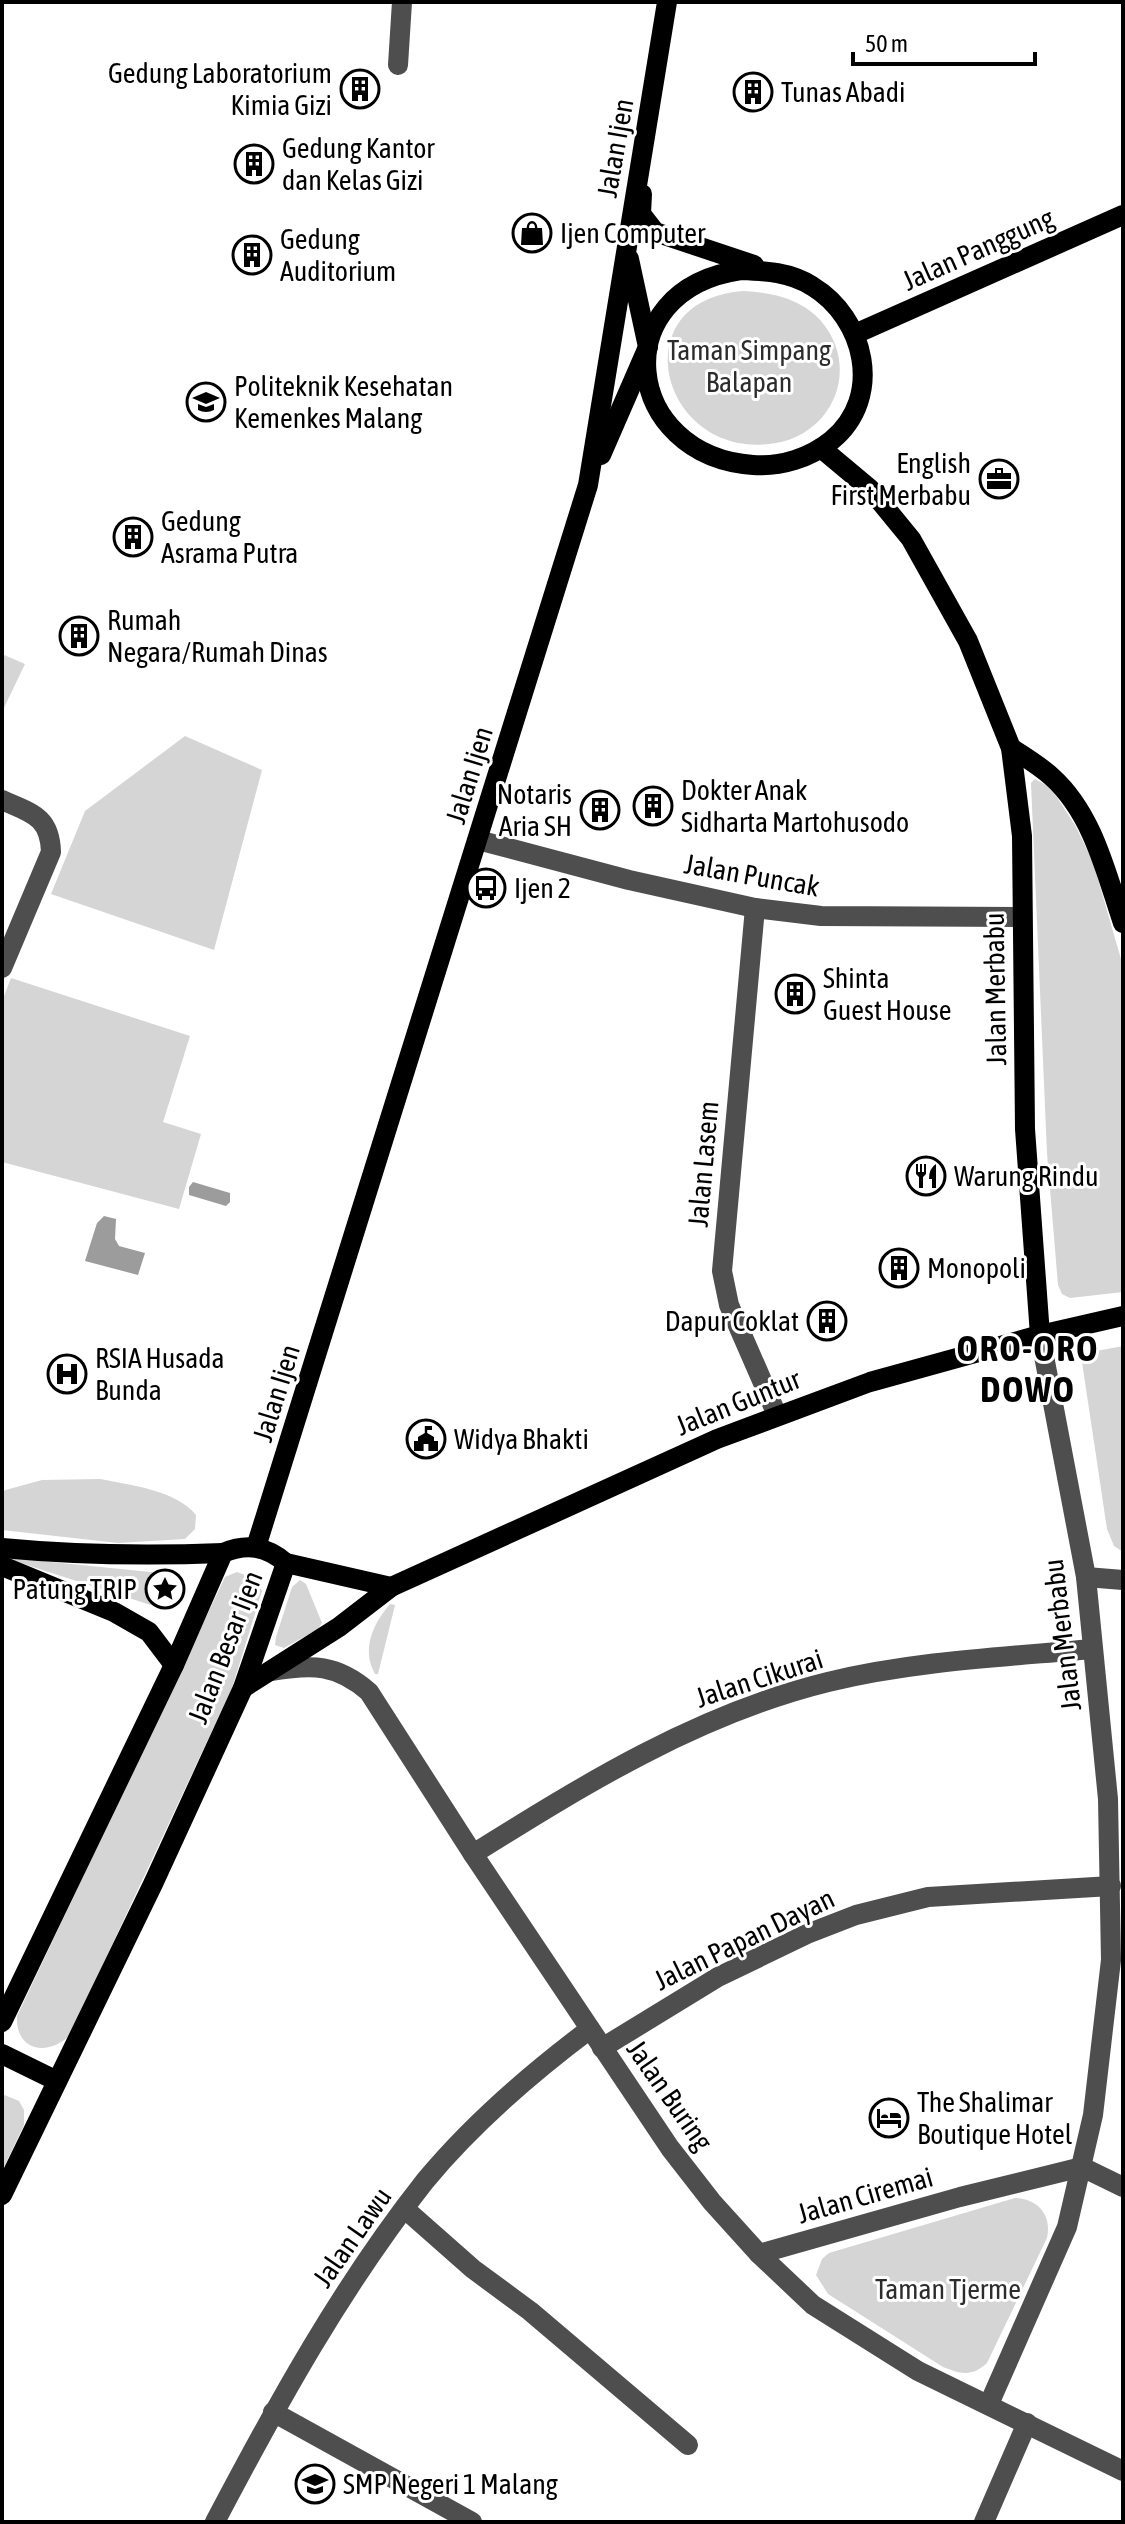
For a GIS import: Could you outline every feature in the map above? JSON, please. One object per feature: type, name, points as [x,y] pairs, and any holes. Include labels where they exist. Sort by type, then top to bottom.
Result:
[{"type":"main road","name":"Jalan Ijen","points":[[256,1547],[588,485],[667,2]]},
{"type":"main road","points":[[626,246],[648,347],[648,378],[657,409],[676,435],[693,447],[732,464],[763,466],[794,461],[821,448],[851,418],[863,374],[855,334],[843,312],[810,284],[655,232],[641,214],[644,146]]},
{"type":"main road","name":"Jalan Panggung","points":[[855,334],[1123,215]]},
{"type":"main road","points":[[588,485],[655,325],[667,306],[689,286],[720,273],[771,271]]},
{"type":"main road","name":"Jalan Merbabu","points":[[821,448],[870,489],[911,539],[968,641],[1011,748],[1022,836],[1025,1129],[1040,1335]]},
{"type":"main road","points":[[1011,748],[1039,766],[1069,795],[1088,826],[1123,923]]},
{"type":"main road","name":"Jalan Guntur","points":[[243,1688],[339,1627],[391,1587],[717,1439],[870,1382],[1040,1335],[1123,1316]]},
{"type":"main road","name":"Jalan Besar Ijen","points":[[2,2022],[174,1665],[223,1553],[238,1547],[256,1547],[276,1554],[286,1563],[243,1688],[153,1884],[2,2195]]},
{"type":"main road","points":[[2,1548],[128,1556],[223,1553]]},
{"type":"main road","points":[[286,1563],[391,1587]]},
{"type":"main road","points":[[2,1566],[114,1612],[149,1632],[174,1665]]},
{"type":"main road","points":[[2,2054],[57,2081]]},
{"type":"street","points":[[398,65],[402,2]]},
{"type":"street","points":[[2,800],[38,816],[46,827],[51,852],[2,968]]},
{"type":"street","name":"Jalan Puncak","points":[[478,840],[629,880],[755,908],[821,916],[1022,917]]},
{"type":"street","name":"Jalan Lasem","points":[[755,908],[722,1271],[729,1305],[777,1415]]},
{"type":"street","name":"Jalan Merbabu","points":[[989,2404],[1060,2246],[1093,2115],[1117,1960],[1108,1799],[1086,1577],[1040,1335]]},
{"type":"street","points":[[1086,1577],[1123,1580]]},
{"type":"street","name":"Jalan Cikurai","points":[[473,1854],[610,1770],[701,1725],[778,1696],[880,1672],[974,1659],[1093,1649]]},
{"type":"street","name":"Jalan Buring","points":[[272,1671],[300,1666],[319,1667],[352,1677],[369,1692],[473,1854],[670,2148],[712,2202],[759,2254],[813,2305],[918,2371],[1123,2471]]},
{"type":"street","name":"Jalan Papan Dayan","points":[[602,2048],[718,1977],[807,1934],[856,1915],[928,1897],[1111,1886]]},
{"type":"street","name":"Jalan Lawu","points":[[215,2522],[273,2412],[320,2333],[427,2180],[474,2128],[532,2074],[590,2029]]},
{"type":"street","points":[[1082,2167],[1123,2187]]},
{"type":"street","name":"Jalan Ciremai","points":[[759,2254],[960,2197],[1082,2167]]},
{"type":"street","points":[[405,2209],[473,2269],[530,2311],[688,2445]]},
{"type":"street","points":[[273,2412],[472,2522]]},
{"type":"street","points":[[984,2522],[1027,2423]]},
{"type":"green space","name":"Taman Simpang Balapan","points":[[743,291],[775,295],[805,307],[821,321],[833,339],[839,358],[835,396],[826,412],[813,426],[796,437],[776,443],[736,443],[705,429],[682,406],[670,378],[669,348],[680,321],[704,301]]},
{"type":"green space","points":[[2,654],[25,664],[2,712]]},
{"type":"green space","points":[[185,736],[262,770],[214,950],[51,894],[85,811]]},
{"type":"green space","points":[[1035,779],[1056,796],[1093,862],[1123,966],[1123,1292],[1070,1298],[1062,1294],[1058,1285],[1047,1153],[1031,783]]},
{"type":"green space","points":[[11,978],[190,1036],[163,1122],[201,1134],[179,1209],[2,1162],[2,1001]]},
{"type":"green space","points":[[1123,1346],[1123,1552],[1114,1546],[1107,1529],[1082,1362],[1091,1352]]},
{"type":"green space","points":[[100,1479],[152,1490],[177,1500],[196,1515],[195,1529],[185,1539],[118,1543],[2,1530],[2,1491],[42,1480]]},
{"type":"green space","points":[[2,1557],[170,1574],[182,1580],[185,1586],[181,1601],[173,1609],[160,1608]]},
{"type":"green space","points":[[237,1572],[256,1579],[262,1591],[232,1688],[70,2035],[52,2046],[34,2047],[21,2037],[17,2016],[225,1577]]},
{"type":"green space","points":[[300,1580],[306,1584],[322,1623],[318,1629],[284,1648],[275,1645],[276,1637],[292,1587]]},
{"type":"green space","points":[[390,1604],[395,1605],[378,1674],[375,1674],[369,1646],[374,1628]]},
{"type":"green space","points":[[2,2094],[19,2101],[24,2110],[24,2125],[2,2171]]},
{"type":"green space","name":"Taman Tjerme","points":[[1015,2198],[1030,2201],[1042,2210],[1047,2222],[1047,2238],[987,2363],[976,2371],[960,2373],[943,2367],[828,2294],[816,2275],[822,2259],[829,2253]]},
{"type":"shaded area","points":[[193,1182],[230,1193],[230,1202],[226,1206],[189,1195]]},
{"type":"shaded area","points":[[104,1216],[116,1219],[115,1239],[119,1246],[145,1253],[138,1275],[85,1261],[97,1223]]},
{"type":"place","name":"Gedung Laboratorium Kimia Gizi","points":[[360,89]]},
{"type":"place","name":"Tunas Abadi","points":[[753,92]]},
{"type":"place","name":"Gedung Kantor dan Kelas Gizi","points":[[254,164]]},
{"type":"place","name":"Ijen Computer","points":[[532,233]]},
{"type":"place","name":"Gedung Auditorium","points":[[252,255]]},
{"type":"place","name":"Politeknik Kesehatan Kemenkes Malang","points":[[206,402]]},
{"type":"place","name":"English First Merbabu","points":[[999,479]]},
{"type":"place","name":"Gedung Asrama Putra","points":[[133,537]]},
{"type":"place","name":"Rumah Negara/Rumah Dinas","points":[[79,636]]},
{"type":"place","name":"Dokter Anak Sidharta Martohusodo","points":[[653,806]]},
{"type":"place","name":"Notaris Aria SH","points":[[600,810]]},
{"type":"place","name":"Ijen 2","points":[[486,888]]},
{"type":"place","name":"Shinta Guest House","points":[[795,994]]},
{"type":"place","name":"Warung Rindu","points":[[926,1176]]},
{"type":"place","name":"Monopoli","points":[[899,1268]]},
{"type":"place","name":"Dapur Coklat","points":[[827,1321]]},
{"type":"place","name":"RSIA Husada Bunda","points":[[67,1374]]},
{"type":"place","name":"Widya Bhakti","points":[[426,1439]]},
{"type":"place","name":"Patung TRIP","points":[[165,1589]]},
{"type":"place","name":"The Shalimar Boutique Hotel","points":[[889,2118]]},
{"type":"place","name":"SMP Negeri 1 Malang","points":[[315,2484]]},
{"type":"district","name":"ORO-ORO DOWO","points":[[1028,1368]]}]
